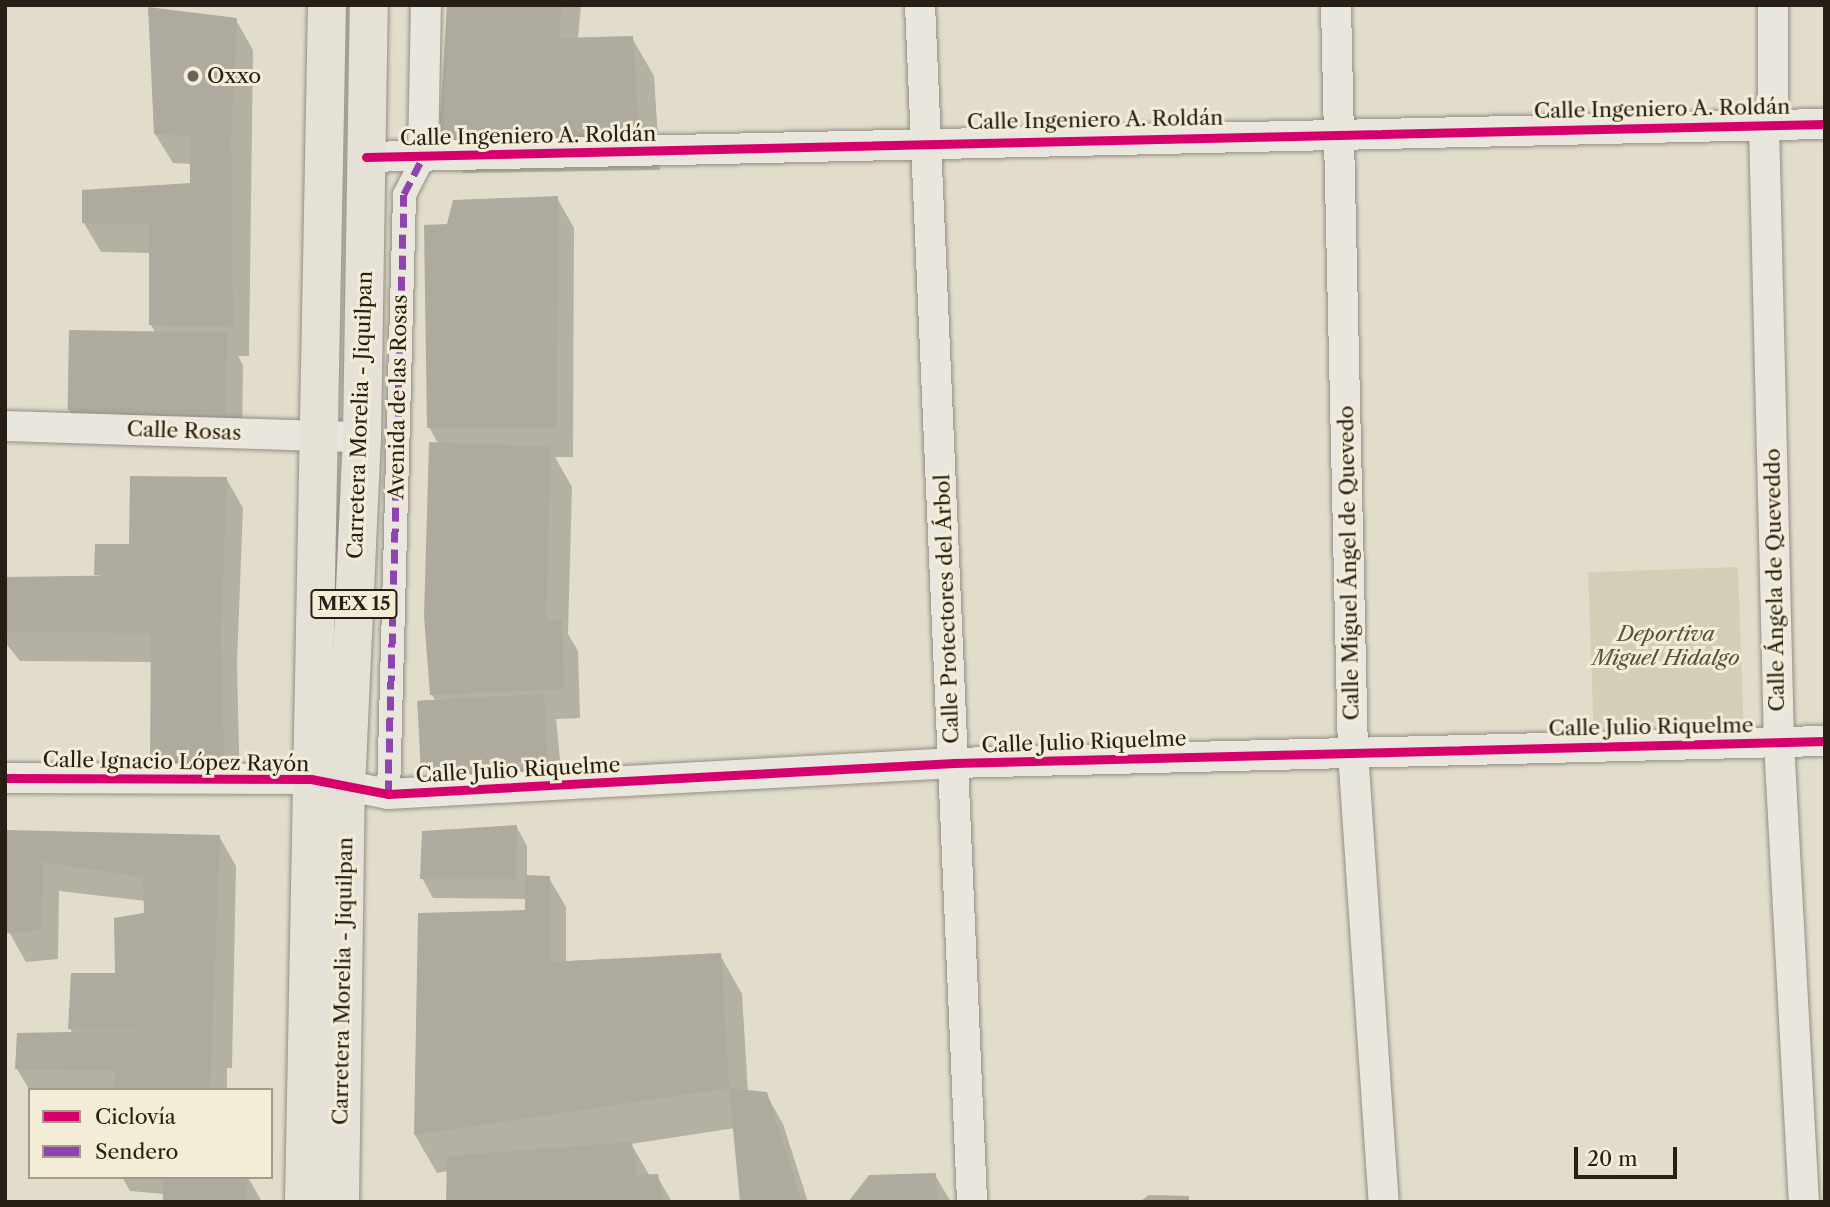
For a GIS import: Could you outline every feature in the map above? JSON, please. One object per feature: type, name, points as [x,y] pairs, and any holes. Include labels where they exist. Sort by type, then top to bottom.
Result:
[{"type":"main road","name":"Carretera Morelia - Jiquilpan","points":[[327,5],[320,435],[340,1202]]},
{"type":"main road","name":"Carretera Morelia - Jiquilpan","points":[[304,1202],[328,783],[362,437],[369,5]]},
{"type":"street","name":"Avenida de las Rosas","points":[[388,794],[404,194],[423,157],[426,5]]},
{"type":"street","name":"Calle Protectores del Árbol","points":[[920,5],[929,142],[972,1202]]},
{"type":"street","name":"Calle Miguel Ángel de Quevedo","points":[[1336,5],[1341,132],[1353,752],[1384,1202]]},
{"type":"street","name":"Calle Ángela de Queveddo","points":[[1773,5],[1773,97],[1763,125],[1779,742],[1804,1202]]},
{"type":"street","name":"Calle Ingeniero A. Roldán","points":[[366,157],[1341,132],[1825,124]]},
{"type":"street","name":"Calle Rosas","points":[[5,426],[362,437]]},
{"type":"street","name":"Calle Julio Riquelme","points":[[328,783],[388,794],[954,763],[1825,741]]},
{"type":"street","name":"Calle Ignacio López Rayón","points":[[5,778],[328,783]]},
{"type":"green space","name":"Deportiva Miguel Hidalgo","points":[[1738,567],[1743,719],[1593,724],[1588,572]]},
{"type":"building","points":[[447,5],[562,5],[559,38],[633,36],[639,133],[439,136]]},
{"type":"building","points":[[148,7],[237,18],[231,137],[233,327],[149,325],[149,224],[82,223],[82,190],[190,183],[190,136],[154,134]]},
{"type":"building","points":[[558,196],[557,428],[427,428],[424,225],[447,224],[453,200]]},
{"type":"building","points":[[69,330],[227,333],[226,413],[68,410]]},
{"type":"building","points":[[429,442],[551,447],[546,620],[562,619],[564,689],[430,695],[424,616]]},
{"type":"building","points":[[130,476],[227,477],[221,633],[224,764],[150,762],[151,633],[5,632],[5,577],[143,575],[94,575],[95,544],[129,544]]},
{"type":"building","points":[[544,694],[547,760],[421,767],[417,701]]},
{"type":"building","points":[[517,825],[516,879],[420,879],[422,831]]},
{"type":"building","points":[[6,830],[220,835],[210,1088],[114,1088],[115,1070],[15,1069],[17,1033],[174,1030],[68,1029],[71,973],[115,973],[114,918],[144,913],[143,877],[43,862],[42,930],[7,933]]},
{"type":"building","points":[[525,875],[550,876],[550,962],[721,953],[729,1088],[414,1135],[418,913],[525,910]]},
{"type":"building","points":[[729,1088],[767,1092],[800,1197],[806,1202],[740,1202]]},
{"type":"building","points":[[632,1142],[637,1175],[658,1174],[663,1202],[446,1202],[447,1156]]},
{"type":"building","points":[[936,1173],[937,1202],[848,1202],[869,1175]]},
{"type":"building","points":[[163,1179],[247,1179],[247,1202],[163,1202]]},
{"type":"building","points":[[1149,1195],[1189,1196],[1189,1202],[1139,1202]]},
{"type":"marked path","points":[[388,794],[404,194],[423,157]]},
{"type":"cycle path","points":[[366,157],[1825,124]]},
{"type":"cycle path","points":[[5,778],[311,779],[388,794],[954,763],[1825,741]]},
{"type":"place","name":"Oxxo","points":[[193,76]]}]
